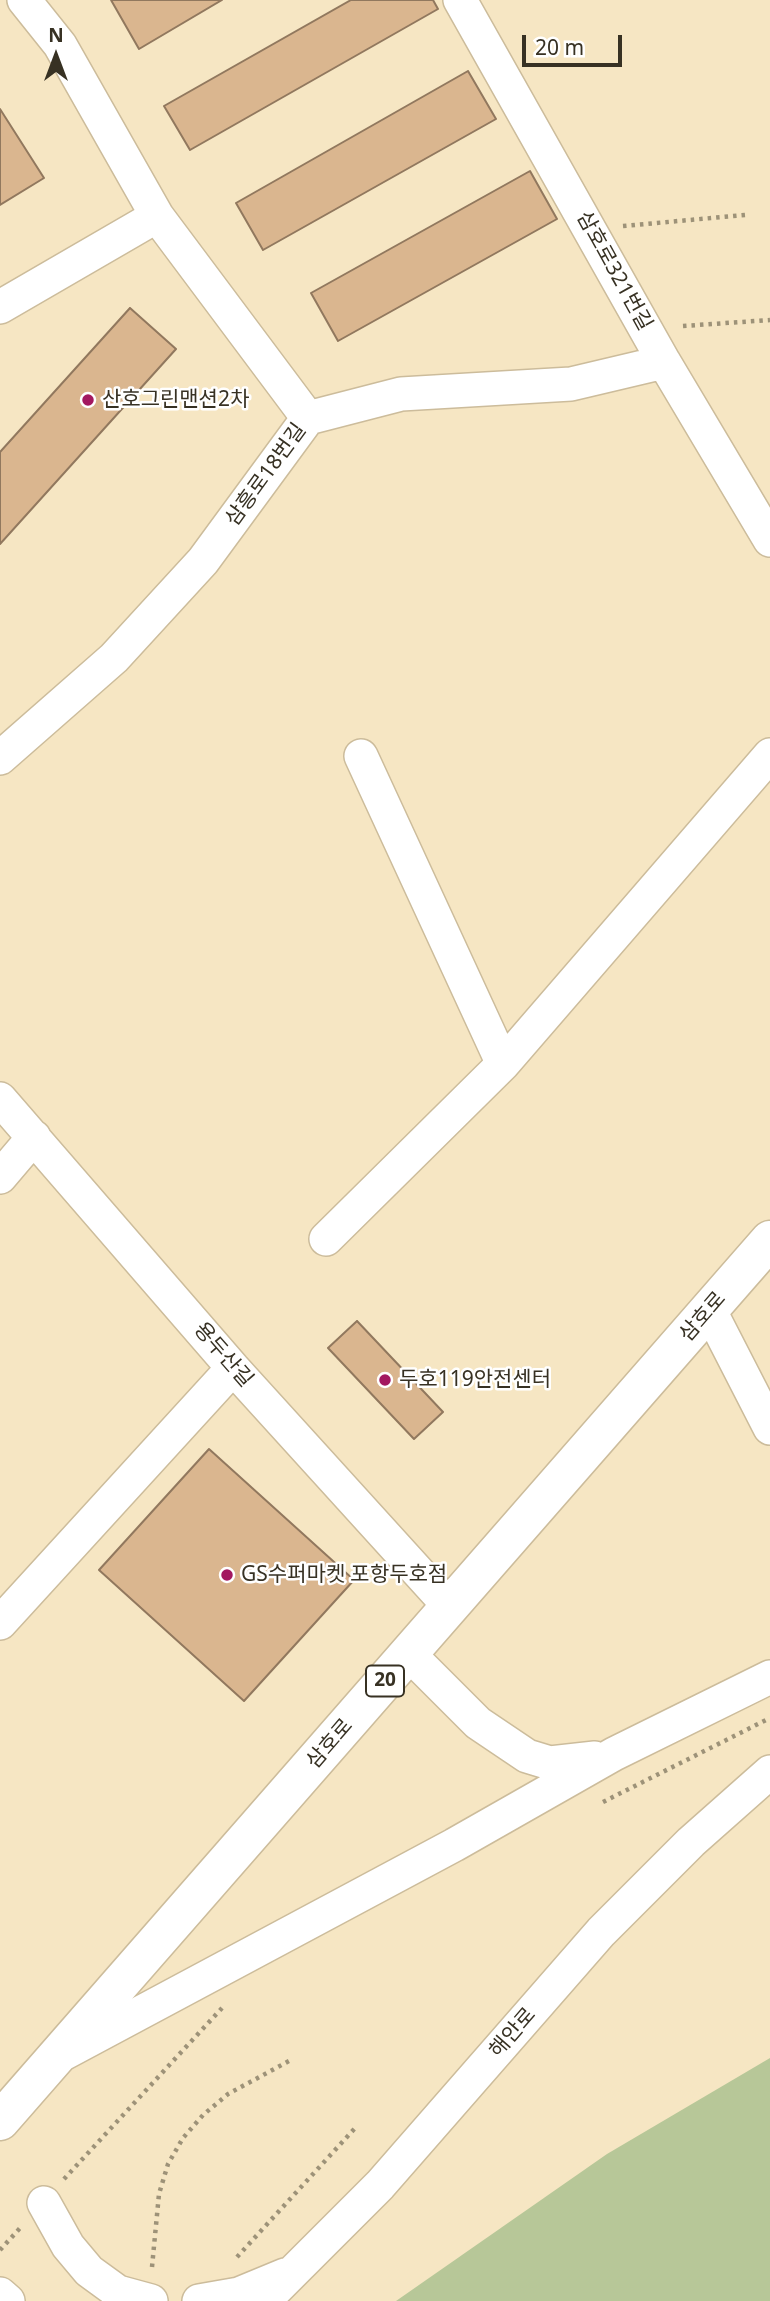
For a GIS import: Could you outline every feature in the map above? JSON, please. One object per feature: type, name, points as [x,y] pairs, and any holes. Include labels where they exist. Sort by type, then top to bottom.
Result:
[{"type":"main road","name":"삼호로","points":[[0,2121],[770,1240]]},
{"type":"street","points":[[23,0],[60,46],[157,216],[308,418]]},
{"type":"street","name":"삼호로321번길","points":[[460,0],[664,362],[770,540]]},
{"type":"street","points":[[0,307],[157,216]]},
{"type":"street","name":"삼흥로18번길","points":[[0,758],[114,658],[203,561],[308,418],[401,394],[570,384],[664,362]]},
{"type":"street","points":[[326,1240],[503,1064],[770,755]]},
{"type":"street","points":[[361,757],[503,1064]]},
{"type":"street","name":"용두산길","points":[[0,1099],[233,1368],[450,1607]]},
{"type":"street","points":[[0,1177],[34,1137]]},
{"type":"street","points":[[709,1309],[770,1428]]},
{"type":"street","points":[[0,1623],[233,1368]]},
{"type":"street","points":[[409,1654],[478,1723],[527,1756],[550,1763],[614,1754]]},
{"type":"street","points":[[54,2059],[454,1845],[614,1754],[770,1677]]},
{"type":"street","name":"해안로","points":[[264,2301],[380,2185],[601,1932],[691,1842],[770,1772]]},
{"type":"street","points":[[44,2203],[68,2246],[89,2271],[118,2292],[151,2285]]},
{"type":"street","points":[[199,2301],[239,2294],[297,2270]]},
{"type":"street","points":[[0,2294],[8,2301]]},
{"type":"path","points":[[591,229],[744,215]]},
{"type":"path","points":[[647,329],[770,320]]},
{"type":"path","points":[[599,1804],[770,1718]]},
{"type":"path","points":[[0,2250],[227,2003]]},
{"type":"path","points":[[151,2285],[159,2194],[168,2164],[183,2138],[203,2115],[228,2094],[289,2062]]},
{"type":"path","points":[[228,2267],[357,2126]]},
{"type":"path","points":[[72,2171],[72,2183]]},
{"type":"shaded area","points":[[770,2058],[770,2301],[396,2301],[607,2154]]},
{"type":"building","points":[[111,0],[222,0],[139,49]]},
{"type":"building","points":[[351,0],[433,0],[438,9],[190,150],[164,106]]},
{"type":"building","points":[[468,71],[496,119],[263,250],[236,203]]},
{"type":"building","points":[[0,109],[44,178],[0,205]]},
{"type":"building","points":[[530,171],[557,219],[338,341],[311,293]]},
{"type":"building","name":"산호그린맨션2차","points":[[130,308],[176,349],[0,544],[0,452]]},
{"type":"building","name":"두호119안전센터","points":[[357,1321],[443,1412],[414,1439],[328,1348]]},
{"type":"building","name":"GS수퍼마켓 포항두호점","points":[[209,1449],[354,1580],[244,1701],[99,1570]]},
{"type":"place","name":"산호그린맨션2차","points":[[88,400]]},
{"type":"place","name":"두호119안전센터","points":[[385,1380]]},
{"type":"place","name":"GS수퍼마켓 포항두호점","points":[[227,1575]]}]
